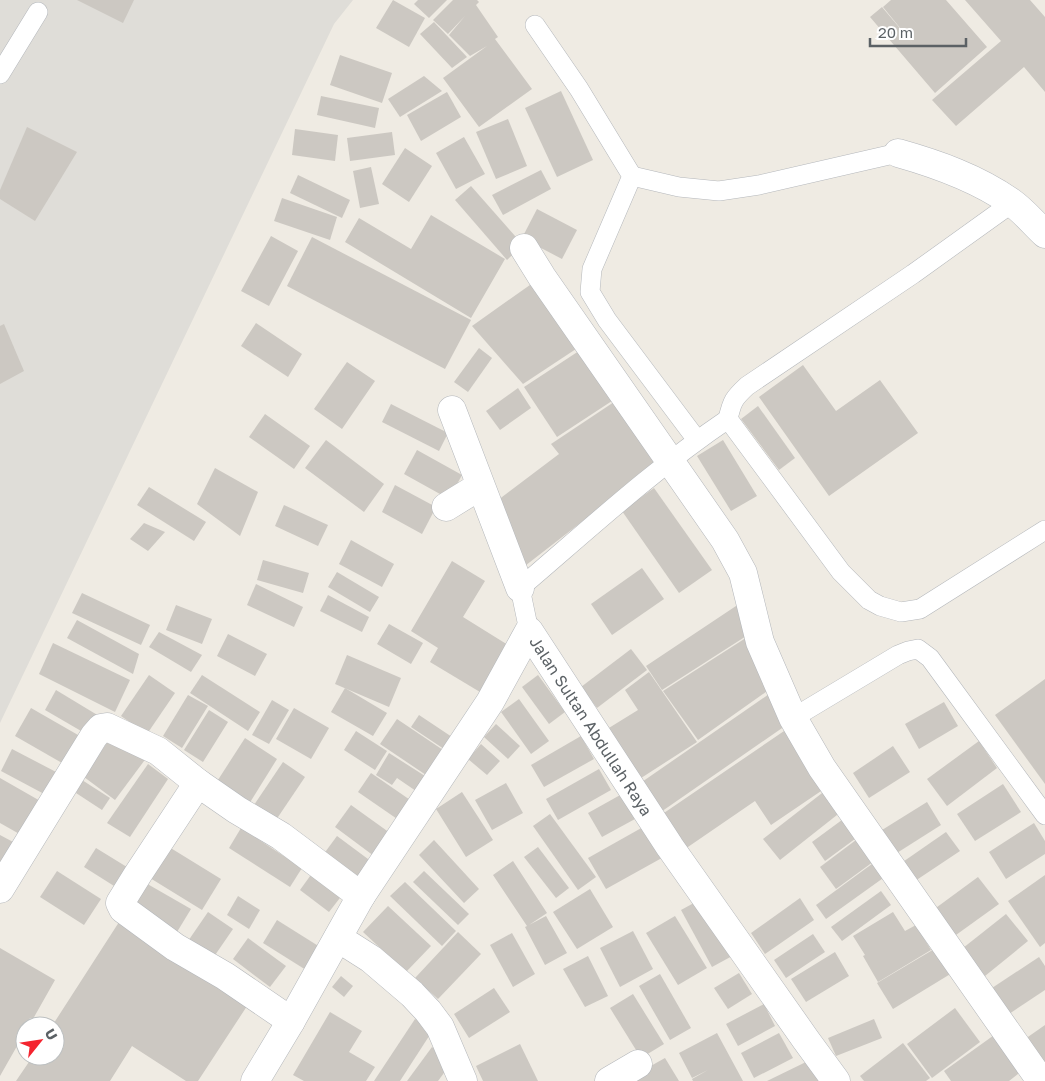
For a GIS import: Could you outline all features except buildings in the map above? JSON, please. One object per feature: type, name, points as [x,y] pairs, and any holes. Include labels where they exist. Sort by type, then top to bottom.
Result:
[{"type":"street","points":[[898,152],[935,164],[977,182],[1012,203],[1045,234]]},
{"type":"street","points":[[524,248],[542,277],[725,540],[743,573],[760,642],[793,718],[822,768],[1041,1081]]},
{"type":"street","points":[[452,410],[520,588]]},
{"type":"street","points":[[446,507],[480,486]]},
{"type":"street","name":"Jalan Sultan Abdullah Raya","points":[[255,1081],[361,896],[490,702],[529,630],[670,848],[836,1081]]},
{"type":"street","points":[[0,889],[94,736],[101,728],[107,727],[158,752],[237,810],[281,836],[361,896]]},
{"type":"street","points":[[198,783],[120,903],[123,909],[175,947],[225,976],[291,1021]]},
{"type":"street","points":[[338,938],[371,959],[412,994],[428,1011],[440,1027],[463,1081]]},
{"type":"street","points":[[609,1081],[638,1064]]},
{"type":"lane","points":[[0,74],[38,12]]},
{"type":"lane","points":[[535,25],[579,89],[632,176],[679,187],[719,191],[759,185],[898,152]]},
{"type":"lane","points":[[632,176],[592,269],[590,292],[607,320],[697,440]]},
{"type":"lane","points":[[529,630],[520,588],[670,461],[728,419],[731,404],[736,396],[747,386],[912,274],[1012,203]]},
{"type":"lane","points":[[728,419],[841,572],[869,600],[880,606],[901,612],[920,609],[1045,530]]},
{"type":"lane","points":[[793,718],[898,655],[918,649],[930,658],[1045,815]]},
{"type":"shaded area","points":[[0,0],[353,0],[334,24],[0,723]]}]
